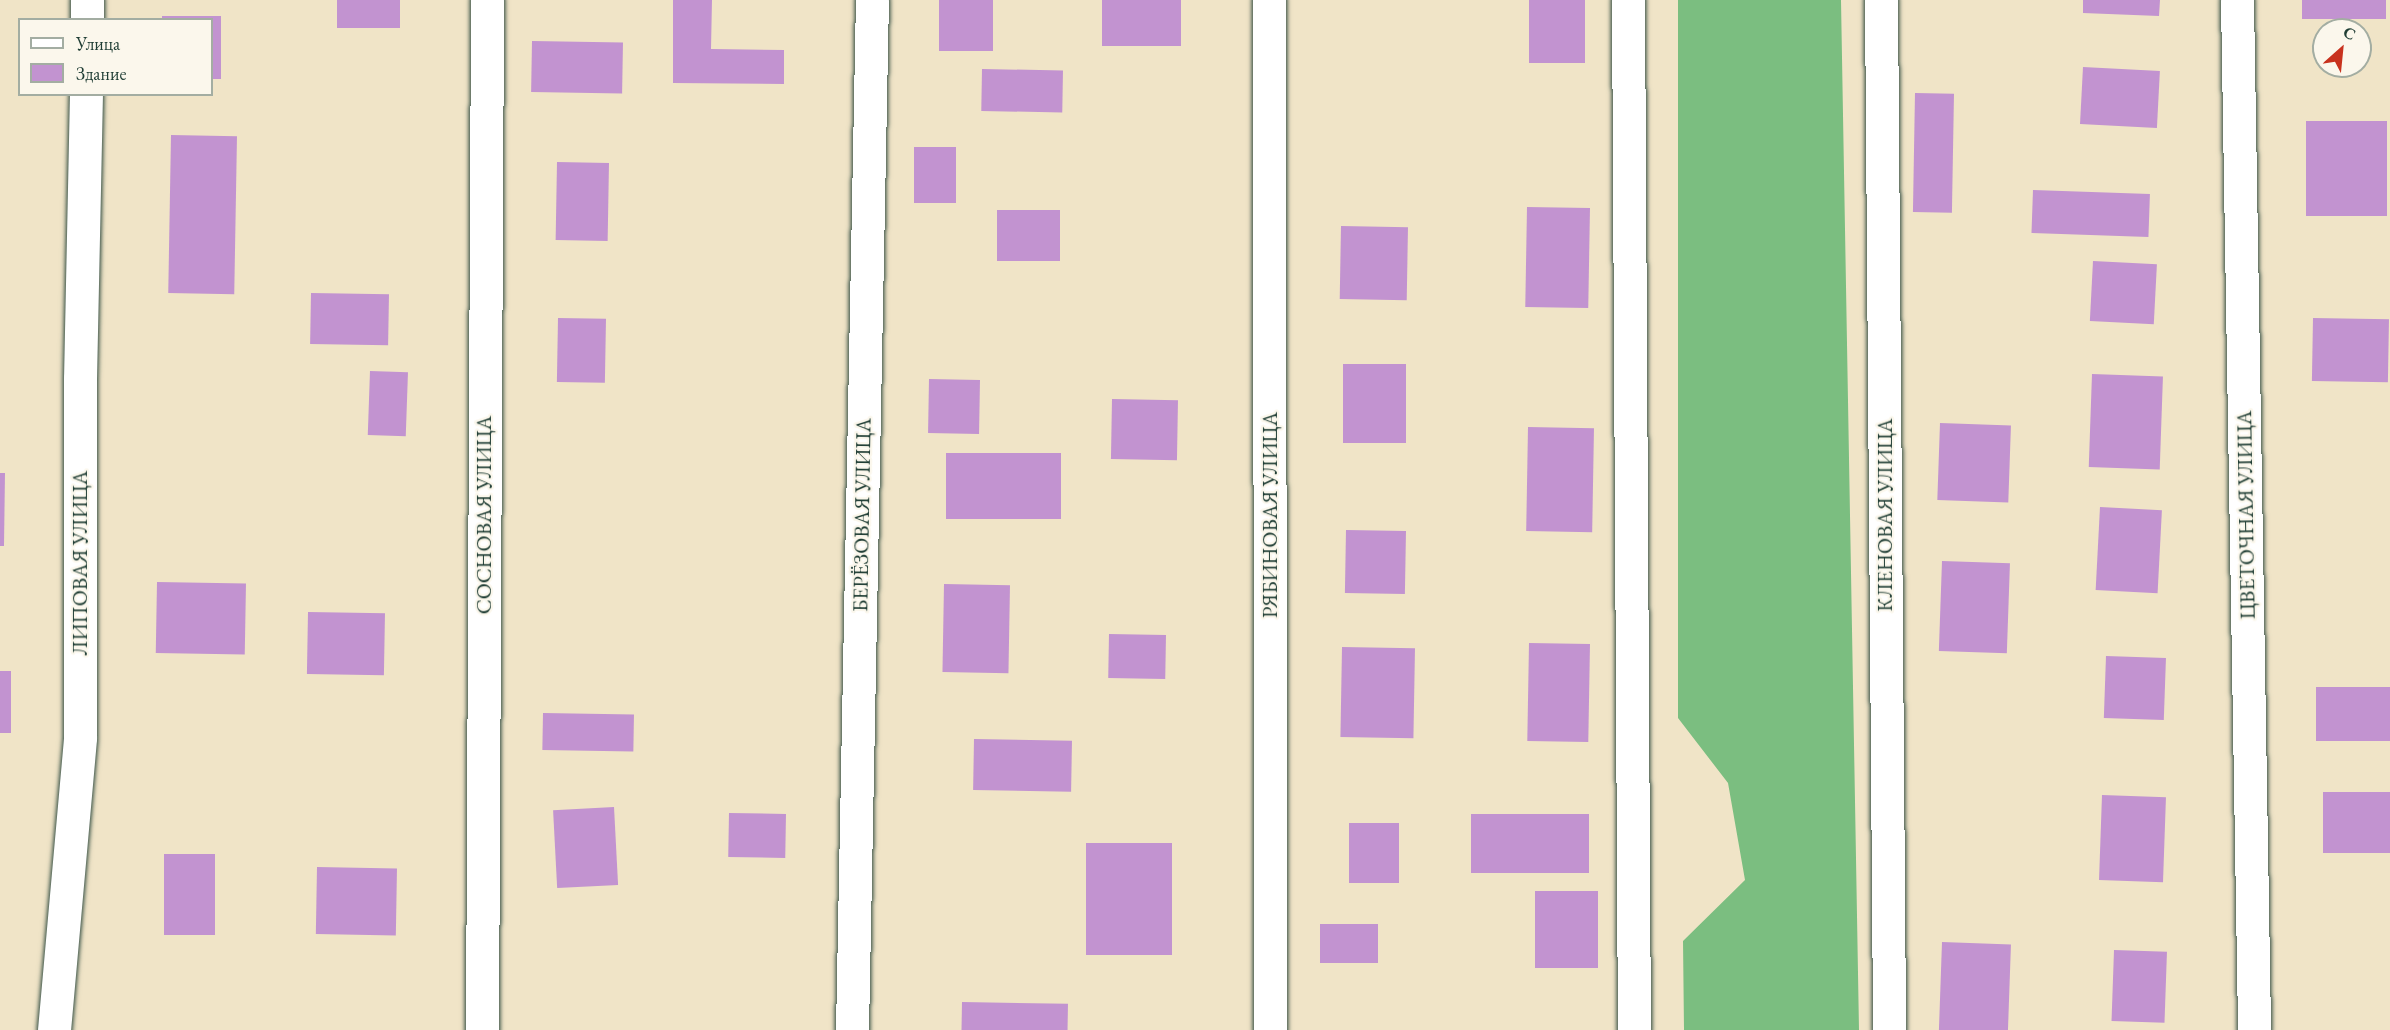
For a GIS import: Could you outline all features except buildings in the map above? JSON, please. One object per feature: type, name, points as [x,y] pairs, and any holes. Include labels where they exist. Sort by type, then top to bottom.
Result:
[{"type":"street","points":[[87,0],[87,18]]},
{"type":"street","name":"СОСНОВАЯ УЛИЦА","points":[[482,1030],[486,0]]},
{"type":"street","name":"БЕРЁЗОВАЯ УЛИЦА","points":[[852,1030],[872,0]]},
{"type":"street","name":"РЯБИНОВАЯ УЛИЦА","points":[[1269,0],[1270,1030]]},
{"type":"street","points":[[1628,0],[1634,1030]]},
{"type":"street","name":"КЛЕНОВАЯ УЛИЦА","points":[[1881,0],[1889,1030]]},
{"type":"street","name":"ЦВЕТОЧНАЯ УЛИЦА","points":[[2237,0],[2254,1030]]},
{"type":"street","name":"ЛИПОВАЯ УЛИЦА","points":[[54,1030],[80,737],[80,379],[86,96]]},
{"type":"green space","points":[[1678,0],[1841,0],[1859,1030],[1684,1030],[1683,941],[1745,880],[1728,783],[1678,718]]}]
